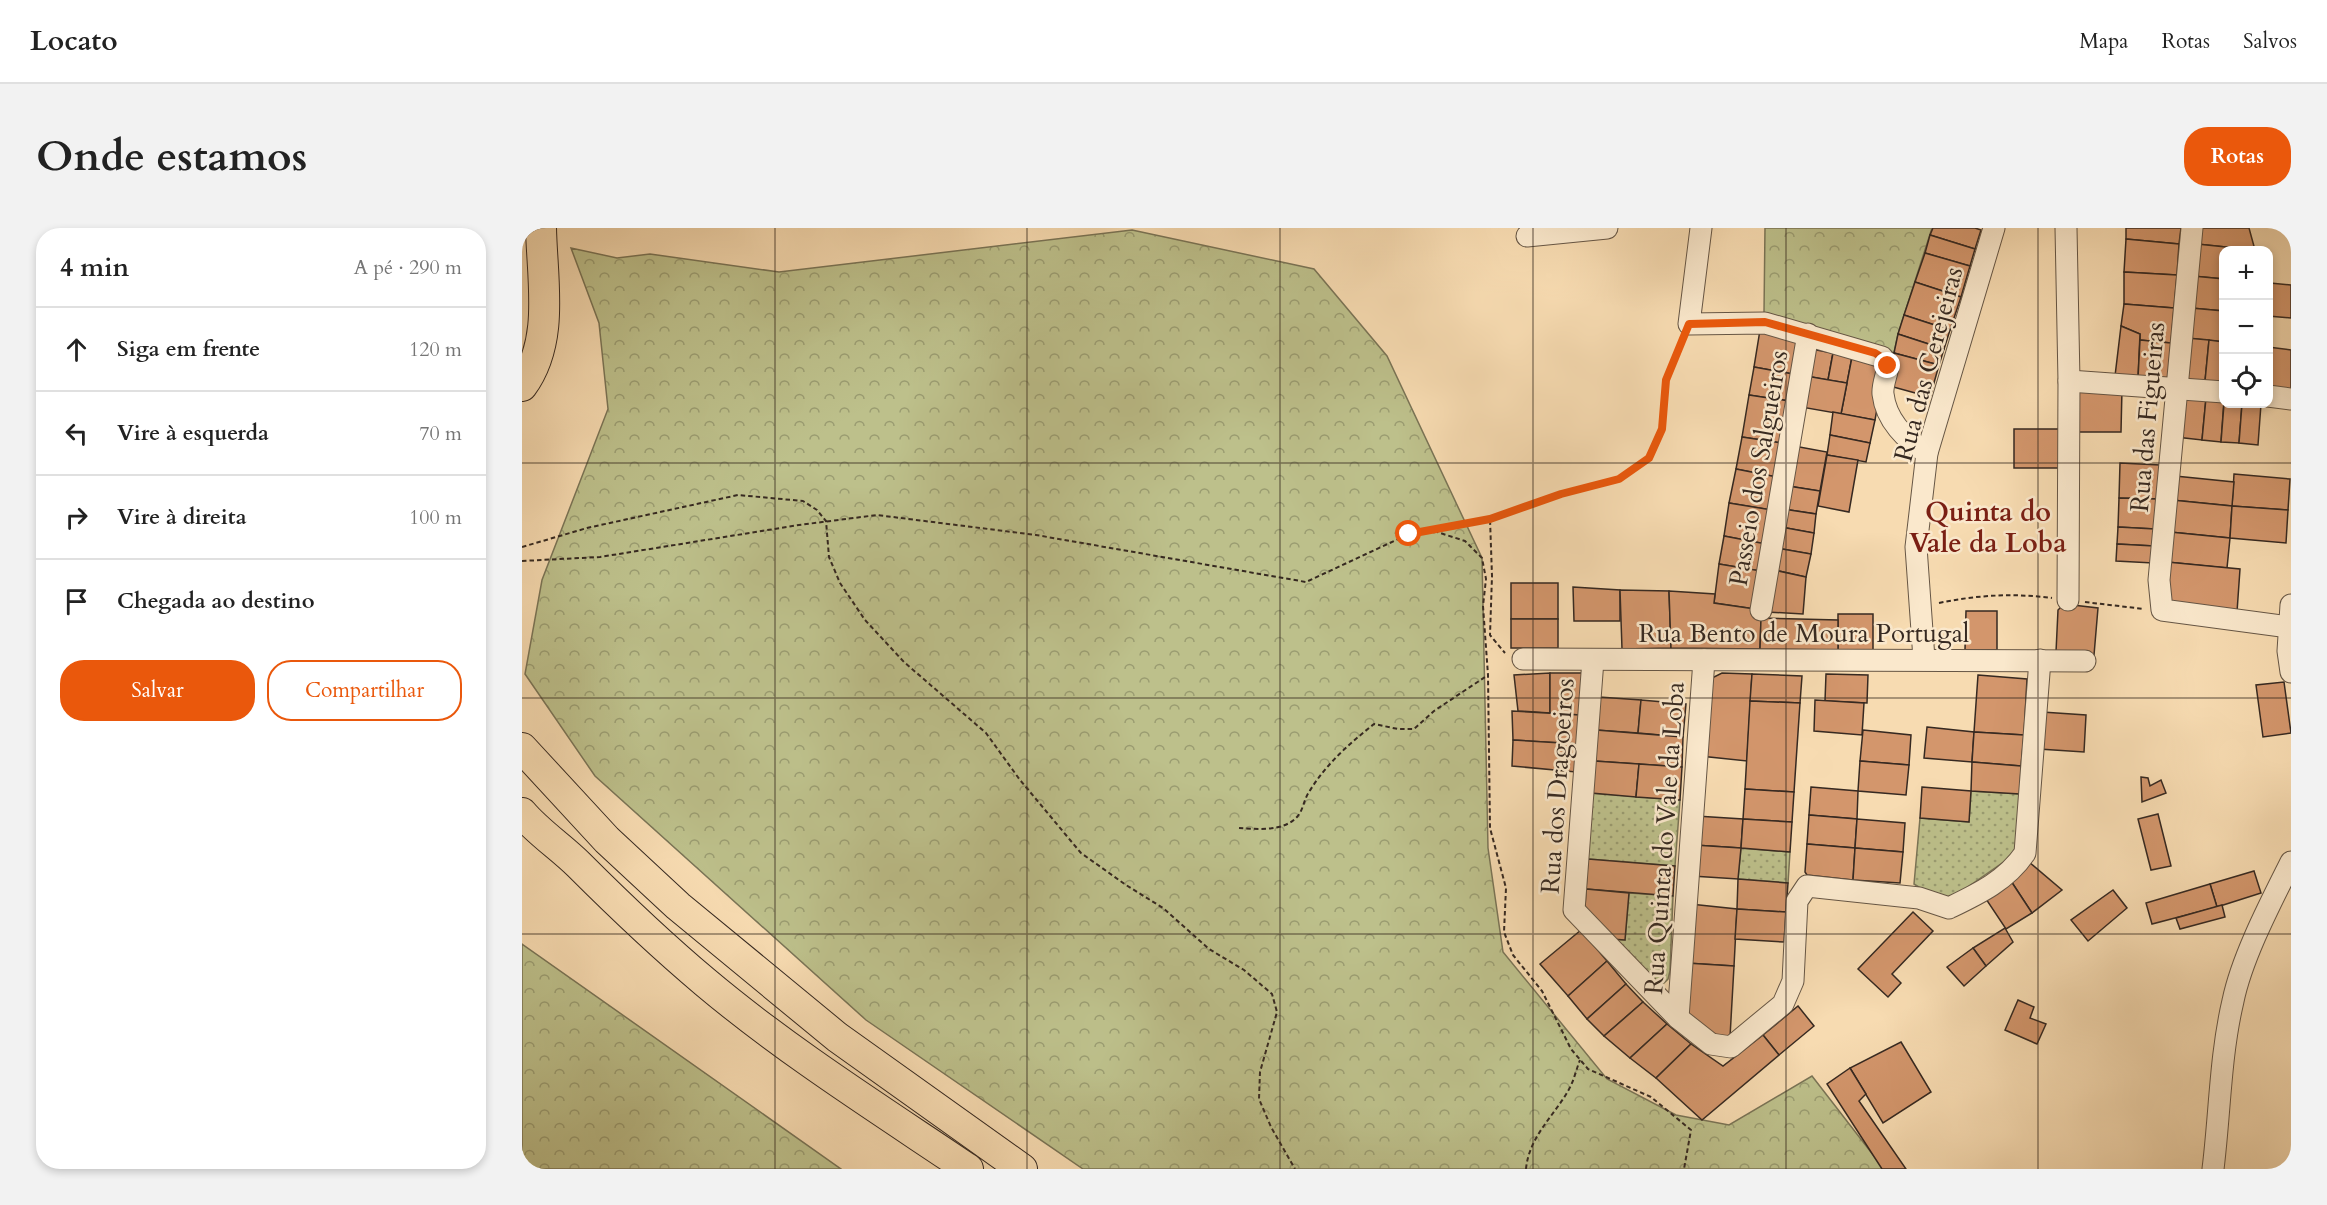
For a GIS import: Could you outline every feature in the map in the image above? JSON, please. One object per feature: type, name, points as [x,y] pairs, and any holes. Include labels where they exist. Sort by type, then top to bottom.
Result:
[{"type":"highway","points":[[522,339],[531,315],[533,275],[531,228]]},
{"type":"highway","points":[[522,386],[530,374],[542,340],[544,298],[541,228]]},
{"type":"highway","points":[[527,753],[607,840],[678,906],[748,965],[837,1037],[1022,1169]]},
{"type":"highway","points":[[522,800],[576,862]]},
{"type":"highway","points":[[522,813],[621,907],[722,996],[840,1083],[968,1169]]},
{"type":"street","points":[[1527,236],[1607,228]]},
{"type":"street","points":[[1701,228],[1689,324],[1765,322],[1875,353],[1886,360],[1888,366],[1883,392],[1891,418],[1905,437],[1927,453]]},
{"type":"street","name":"Rua das Cerejeiras","points":[[1924,659],[1916,547],[1927,453],[1994,228]]},
{"type":"street","points":[[2067,228],[2068,600]]},
{"type":"street","name":"Rua das Figueiras","points":[[2162,610],[2159,580],[2192,228]]},
{"type":"street","name":"Passeio dos Salgueiros","points":[[1761,610],[1808,334]]},
{"type":"street","points":[[2069,381],[2219,392]]},
{"type":"street","points":[[2273,397],[2291,399]]},
{"type":"street","points":[[2291,605],[2288,651],[2291,672]]},
{"type":"street","points":[[2162,610],[2289,627]]},
{"type":"street","name":"Rua Bento de Moura Portugal","points":[[1514,656],[1593,660],[2085,661]]},
{"type":"street","name":"Rua dos Dragoeiros","points":[[1593,660],[1574,910],[1678,1018]]},
{"type":"street","name":"Rua Quinta do Vale da Loba","points":[[1704,660],[1678,1018],[1711,1044],[1731,1047],[1783,1004],[1792,981],[1797,901],[1807,886],[1919,898],[1948,908],[1990,888],[2020,860],[2025,853],[2040,660]]},
{"type":"street","points":[[2213,1169],[2224,1048],[2232,1001],[2248,958],[2291,862]]},
{"type":"path","points":[[522,561],[600,557],[877,515],[1025,533],[1306,582],[1409,534],[1490,519],[1561,494],[1619,479],[1649,458],[1662,429],[1666,380],[1689,324]]},
{"type":"path","points":[[522,547],[587,528],[738,495],[802,501],[817,510],[826,521],[830,557],[840,583],[865,621],[904,662],[986,733],[1020,780],[1081,853],[1163,908],[1209,949],[1244,970],[1272,994],[1277,1012],[1260,1072],[1259,1099],[1270,1127],[1295,1169]]},
{"type":"path","points":[[1490,519],[1492,576],[1490,635],[1514,656]]},
{"type":"path","points":[[1432,530],[1465,541],[1482,558],[1486,579],[1483,617],[1488,675],[1490,828],[1506,888],[1504,932],[1514,955],[1542,992],[1571,1049],[1588,1069],[1651,1097],[1691,1130],[1684,1169]]},
{"type":"path","points":[[1920,606],[1971,596],[2026,595],[2162,610]]},
{"type":"path","points":[[1239,828],[1274,829],[1297,818],[1308,792],[1328,765],[1374,724],[1398,729],[1414,729],[1434,711],[1488,675]]},
{"type":"path","points":[[1526,1169],[1527,1159],[1536,1138],[1569,1089],[1580,1060]]},
{"type":"green space","points":[[1765,228],[1932,228],[1894,353],[1764,313]]},
{"type":"green space","points":[[1132,230],[1314,269],[1387,356],[1482,558],[1488,848],[1503,952],[1607,1079],[1676,1115],[1729,1125],[1812,1076],[1884,1169],[1083,1169],[866,1020],[595,776],[525,674],[542,580],[608,409],[599,323],[571,248],[617,258],[650,254],[779,272]]},
{"type":"green space","points":[[1971,791],[2020,794],[2015,854],[1949,900],[1936,898],[1914,884],[1920,818],[1969,822]]},
{"type":"green space","points":[[1591,793],[1680,800],[1675,866],[1588,859]]},
{"type":"green space","points":[[1741,848],[1790,852],[1788,883],[1738,879]]},
{"type":"green space","points":[[1629,893],[1673,896],[1670,971],[1664,983],[1656,983],[1611,939],[1625,940]]},
{"type":"green space","points":[[522,944],[841,1169],[522,1169]]},
{"type":"building","points":[[1933,228],[1981,230],[1975,249],[1930,235]]},
{"type":"building","points":[[2126,228],[2181,228],[2179,244],[2126,239]]},
{"type":"building","points":[[2198,228],[2249,228],[2254,246],[2219,246],[2197,244]]},
{"type":"building","points":[[1930,235],[1975,249],[1970,266],[1925,253]]},
{"type":"building","points":[[2126,239],[2179,244],[2177,275],[2124,272]]},
{"type":"building","points":[[2197,244],[2219,246],[2219,279],[2193,276]]},
{"type":"building","points":[[1925,253],[1970,266],[1961,297],[1915,282]]},
{"type":"building","points":[[2124,272],[2177,275],[2174,308],[2124,304]]},
{"type":"building","points":[[2193,276],[2219,279],[2219,311],[2191,308]]},
{"type":"building","points":[[1915,282],[1961,297],[1950,330],[1904,315]]},
{"type":"building","points":[[2273,283],[2291,285],[2291,318],[2273,316]]},
{"type":"building","points":[[2124,304],[2174,308],[2171,343],[2140,340],[2140,334],[2121,326]]},
{"type":"building","points":[[2191,308],[2219,311],[2219,341],[2187,338]]},
{"type":"building","points":[[1904,315],[1950,330],[1944,349],[1898,334]]},
{"type":"building","points":[[2121,326],[2140,334],[2138,378],[2115,376]]},
{"type":"building","points":[[1760,330],[1800,337],[1793,374],[1754,367]]},
{"type":"building","points":[[1898,334],[1944,349],[1939,365],[1894,353]]},
{"type":"building","points":[[2187,338],[2209,340],[2205,381],[2188,380]]},
{"type":"building","points":[[2140,340],[2171,343],[2168,377],[2165,379],[2138,378]]},
{"type":"building","points":[[2209,340],[2219,341],[2219,382],[2205,381]]},
{"type":"building","points":[[2273,348],[2291,350],[2291,391],[2273,389]]},
{"type":"building","points":[[1811,349],[1833,353],[1828,380],[1806,376]]},
{"type":"building","points":[[1833,353],[1852,357],[1847,383],[1828,380]]},
{"type":"building","points":[[1894,353],[1939,365],[1930,397],[1886,385]]},
{"type":"building","points":[[1852,357],[1885,365],[1875,420],[1841,414]]},
{"type":"building","points":[[1754,367],[1793,374],[1789,401],[1749,395]]},
{"type":"building","points":[[1806,376],[1847,383],[1841,414],[1801,407]]},
{"type":"building","points":[[2079,389],[2122,389],[2121,432],[2078,432]]},
{"type":"building","points":[[1749,395],[1789,401],[1782,443],[1742,437]]},
{"type":"building","points":[[2186,397],[2206,398],[2202,440],[2176,437]]},
{"type":"building","points":[[2206,398],[2219,399],[2219,408],[2223,408],[2221,442],[2202,440]]},
{"type":"building","points":[[2224,408],[2242,408],[2239,443],[2221,442]]},
{"type":"building","points":[[2242,408],[2261,408],[2258,445],[2239,443]]},
{"type":"building","points":[[1833,412],[1875,420],[1870,443],[1830,435]]},
{"type":"building","points":[[2014,429],[2066,429],[2067,468],[2014,468]]},
{"type":"building","points":[[1830,435],[1870,443],[1866,462],[1827,455]]},
{"type":"building","points":[[1742,437],[1782,443],[1777,477],[1736,469]]},
{"type":"building","points":[[1794,446],[1827,452],[1820,491],[1788,486]]},
{"type":"building","points":[[1827,455],[1858,460],[1849,512],[1818,506]]},
{"type":"building","points":[[2120,463],[2160,465],[2157,499],[2119,498]]},
{"type":"building","points":[[1736,469],[1777,477],[1772,510],[1729,503]]},
{"type":"building","points":[[2234,474],[2290,479],[2288,510],[2232,506]]},
{"type":"building","points":[[2175,476],[2234,482],[2232,506],[2172,500]]},
{"type":"building","points":[[1788,486],[1820,491],[1816,514],[1783,509]]},
{"type":"building","points":[[2119,498],[2157,499],[2155,529],[2118,527]]},
{"type":"building","points":[[2172,500],[2232,506],[2230,538],[2170,532]]},
{"type":"building","points":[[1729,503],[1772,510],[1766,544],[1724,536]]},
{"type":"building","points":[[2232,506],[2288,510],[2286,543],[2230,538]]},
{"type":"building","points":[[1783,509],[1816,514],[1814,533],[1781,527]]},
{"type":"building","points":[[1781,527],[1814,533],[1811,554],[1777,548]]},
{"type":"building","points":[[2118,527],[2155,529],[2154,546],[2117,544]]},
{"type":"building","points":[[2170,532],[2230,538],[2227,568],[2167,562]]},
{"type":"building","points":[[1724,536],[1766,544],[1761,571],[1719,564]]},
{"type":"building","points":[[2117,544],[2154,546],[2153,563],[2116,561]]},
{"type":"building","points":[[1777,548],[1811,554],[1806,577],[1774,570]]},
{"type":"building","points":[[2167,562],[2240,569],[2237,612],[2166,601]]},
{"type":"building","points":[[1719,564],[1761,571],[1755,609],[1714,603]]},
{"type":"building","points":[[1774,570],[1806,577],[1803,614],[1767,612]]},
{"type":"building","points":[[1511,583],[1558,583],[1558,619],[1511,619]]},
{"type":"building","points":[[1573,587],[1620,590],[1620,621],[1574,621]]},
{"type":"building","points":[[1620,590],[1669,591],[1671,648],[1622,649]]},
{"type":"building","points":[[1669,591],[1715,594],[1714,603],[1755,609],[1761,618],[1760,649],[1671,648]]},
{"type":"building","points":[[2064,604],[2098,608],[2094,655],[2056,652],[2058,610]]},
{"type":"building","points":[[1966,611],[1997,611],[1997,650],[1965,650]]},
{"type":"building","points":[[1838,614],[1873,614],[1873,651],[1838,650]]},
{"type":"building","points":[[1761,618],[1838,620],[1838,650],[1760,649]]},
{"type":"building","points":[[1511,619],[1558,619],[1558,648],[1511,648]]},
{"type":"building","points":[[1550,673],[1550,713],[1518,711],[1514,675]]},
{"type":"building","points":[[1550,673],[1583,673],[1580,715],[1550,713]]},
{"type":"building","points":[[1722,673],[1752,674],[1747,761],[1700,756],[1710,679]]},
{"type":"building","points":[[1752,674],[1802,676],[1800,703],[1750,701]]},
{"type":"building","points":[[1826,674],[1868,675],[1867,703],[1825,701]]},
{"type":"building","points":[[1978,675],[2027,679],[2024,735],[1974,732]]},
{"type":"building","points":[[2284,682],[2291,733],[2263,737],[2256,685]]},
{"type":"building","points":[[1599,697],[1641,700],[1638,733],[1596,730]]},
{"type":"building","points":[[1641,700],[1686,704],[1683,737],[1638,733]]},
{"type":"building","points":[[1815,700],[1864,703],[1862,735],[1814,731]]},
{"type":"building","points":[[1750,701],[1800,703],[1794,792],[1745,789]]},
{"type":"building","points":[[1512,711],[1580,715],[1578,744],[1513,740]]},
{"type":"building","points":[[2042,712],[2086,715],[2084,752],[2039,749]]},
{"type":"building","points":[[1927,727],[1974,732],[1972,762],[1924,758]]},
{"type":"building","points":[[1596,730],[1683,737],[1682,767],[1594,761]]},
{"type":"building","points":[[1863,730],[1911,735],[1909,765],[1860,761]]},
{"type":"building","points":[[1974,732],[2024,735],[2021,766],[1972,762]]},
{"type":"building","points":[[1513,740],[1578,744],[1576,772],[1512,766]]},
{"type":"building","points":[[1594,761],[1639,764],[1636,797],[1591,793]]},
{"type":"building","points":[[1860,761],[1909,765],[1906,795],[1858,791]]},
{"type":"building","points":[[1972,762],[2021,766],[2020,794],[1971,791]]},
{"type":"building","points":[[1639,764],[1682,767],[1680,800],[1636,797]]},
{"type":"building","points":[[2141,777],[2148,778],[2150,786],[2161,780],[2166,793],[2142,802]]},
{"type":"building","points":[[1811,787],[1858,791],[1857,819],[1809,815]]},
{"type":"building","points":[[1922,787],[1971,791],[1969,822],[1920,818]]},
{"type":"building","points":[[1745,789],[1794,792],[1792,822],[1743,819]]},
{"type":"building","points":[[2158,814],[2171,866],[2151,870],[2138,819]]},
{"type":"building","points":[[1809,815],[1857,819],[1855,848],[1807,844]]},
{"type":"building","points":[[1696,816],[1743,819],[1741,848],[1694,845]]},
{"type":"building","points":[[1743,819],[1792,822],[1790,852],[1741,848]]},
{"type":"building","points":[[1857,819],[1905,823],[1903,852],[1855,848]]},
{"type":"building","points":[[1807,844],[1855,848],[1853,880],[1807,875],[1805,872]]},
{"type":"building","points":[[1694,845],[1741,848],[1738,879],[1692,876]]},
{"type":"building","points":[[1855,848],[1903,852],[1900,883],[1853,880]]},
{"type":"building","points":[[1588,859],[1675,866],[1673,896],[1586,889]]},
{"type":"building","points":[[2029,862],[2062,890],[2032,913],[2009,878]]},
{"type":"building","points":[[2254,871],[2261,893],[2217,907],[2210,884]]},
{"type":"building","points":[[2009,878],[2032,913],[2006,929],[1984,896]]},
{"type":"building","points":[[1738,879],[1788,883],[1786,912],[1737,909]]},
{"type":"building","points":[[2210,884],[2217,907],[2152,924],[2146,903]]},
{"type":"building","points":[[1586,889],[1629,893],[1625,940],[1611,939],[1585,908]]},
{"type":"building","points":[[2113,890],[2127,908],[2088,941],[2071,920]]},
{"type":"building","points":[[1690,904],[1737,909],[1734,966],[1686,963]]},
{"type":"building","points":[[2222,905],[2225,917],[2180,929],[2176,918]]},
{"type":"building","points":[[1737,909],[1786,912],[1784,942],[1735,939]]},
{"type":"building","points":[[1913,912],[1933,931],[1892,974],[1901,983],[1888,997],[1858,969]]},
{"type":"building","points":[[2005,928],[2013,942],[1986,966],[1973,948]]},
{"type":"building","points":[[1581,930],[1607,961],[1568,996],[1540,964]]},
{"type":"building","points":[[1973,948],[1986,966],[1964,986],[1947,967]]},
{"type":"building","points":[[1607,961],[1626,984],[1587,1019],[1568,996]]},
{"type":"building","points":[[1686,963],[1734,966],[1730,1037],[1713,1039],[1686,1015]]},
{"type":"building","points":[[1626,984],[1643,1002],[1604,1036],[1587,1019]]},
{"type":"building","points":[[2018,1000],[2034,1007],[2030,1018],[2046,1024],[2037,1044],[2005,1030]]},
{"type":"building","points":[[1643,1002],[1667,1024],[1630,1058],[1604,1036]]},
{"type":"building","points":[[1798,1006],[1814,1026],[1779,1055],[1763,1035]]},
{"type":"building","points":[[1667,1024],[1691,1044],[1656,1078],[1630,1058]]},
{"type":"building","points":[[1763,1035],[1779,1055],[1702,1120],[1656,1078],[1691,1044],[1723,1066]]},
{"type":"building","points":[[1901,1042],[1931,1092],[1883,1123],[1850,1068]]},
{"type":"building","points":[[1850,1068],[1866,1094],[1859,1101],[1906,1169],[1882,1169],[1827,1084]]},
{"type":"district","name":"Quinta do Vale da Loba","points":[[1988,528]]},
{"type":"route","points":[[1409,534],[1490,519],[1561,494],[1619,479],[1649,458],[1662,429],[1666,380],[1689,324],[1765,322],[1875,353],[1886,360],[1888,366]]}]
